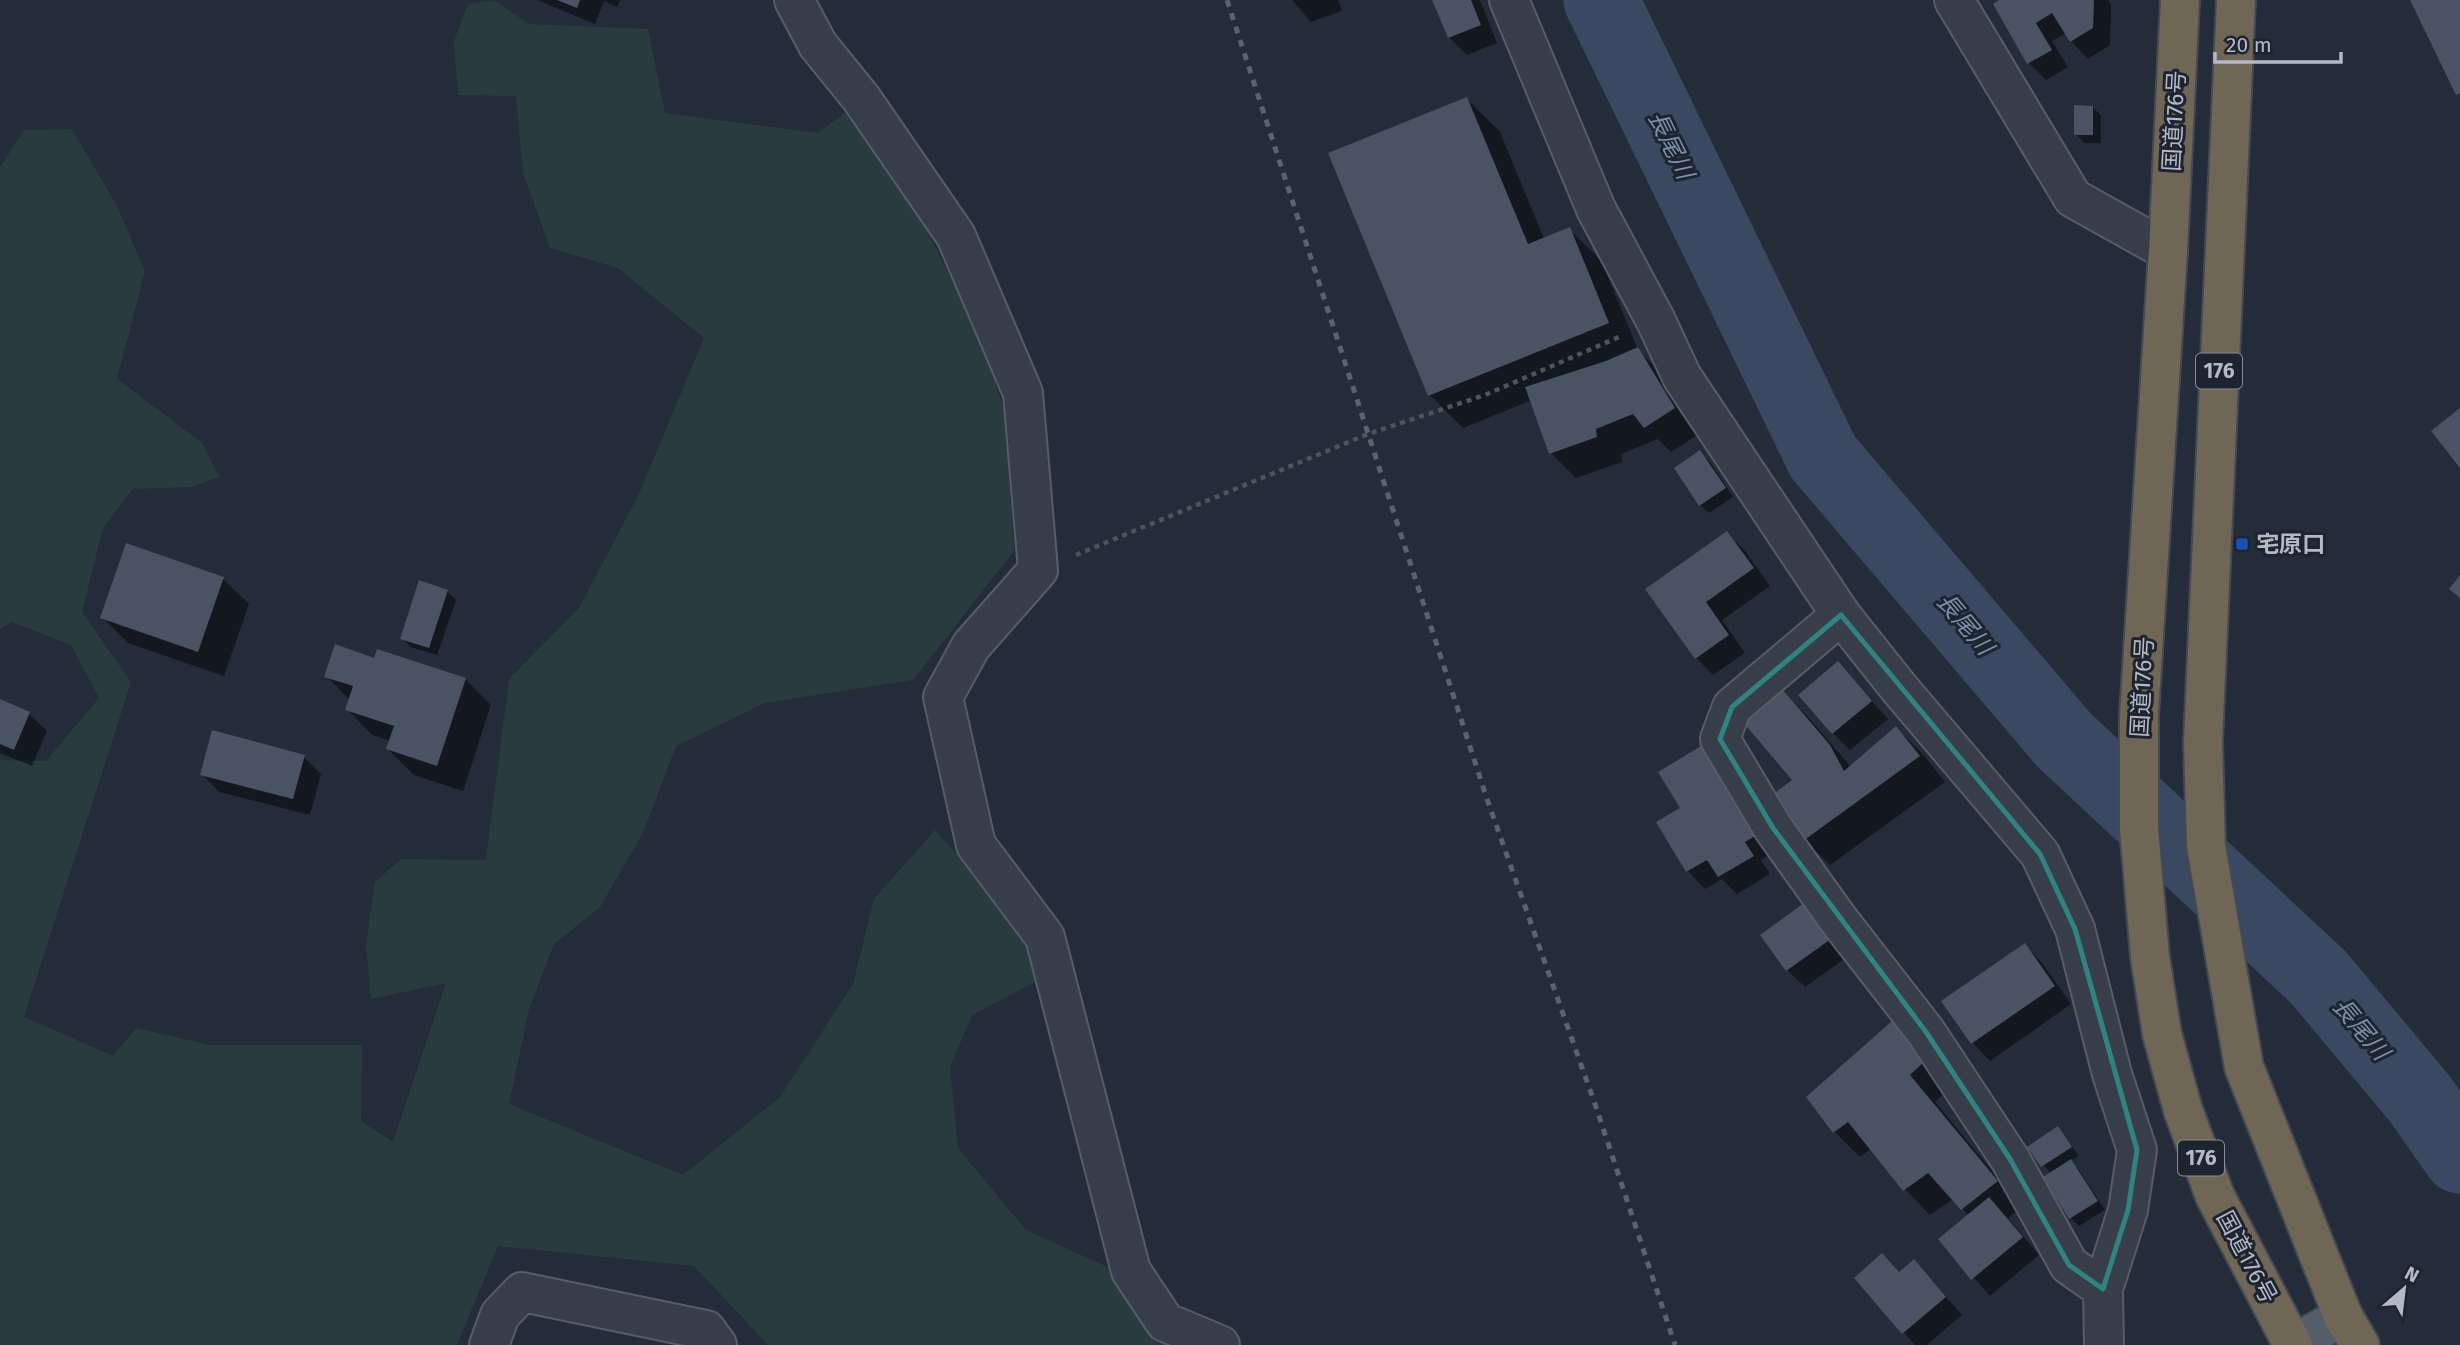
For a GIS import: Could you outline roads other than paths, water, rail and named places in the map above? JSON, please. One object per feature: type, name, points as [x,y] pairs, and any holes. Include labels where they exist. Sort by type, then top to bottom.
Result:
[{"type":"highway","name":"国道176号","points":[[2180,0],[2168,251],[2139,716],[2139,828],[2150,957],[2162,1034],[2183,1110],[2215,1196],[2293,1345]]},
{"type":"highway","name":"176","points":[[2236,0],[2203,742],[2206,846],[2244,1067],[2351,1331]]},
{"type":"main road","points":[[2293,1345],[2351,1331]]},
{"type":"street","points":[[794,0],[818,45],[861,98],[956,236],[1023,393],[1038,570],[971,646],[943,698],[976,845],[1045,937],[1131,1271],[1165,1322],[1220,1345]]},
{"type":"street","points":[[1509,0],[1596,209],[1656,321],[1682,377],[1841,615],[1907,698],[2040,854],[2074,929],[2112,1074],[2137,1150],[2128,1210],[2103,1289],[2105,1345]]},
{"type":"street","points":[[1954,0],[2073,198],[2168,251]]},
{"type":"street","points":[[1841,615],[1732,707],[1720,740],[1773,828],[1838,919],[1934,1044],[2010,1159],[2069,1265],[2103,1289]]},
{"type":"street","points":[[489,1345],[500,1315],[522,1292],[706,1330],[717,1345]]},
{"type":"waterway","name":"長尾川","points":[[1601,0],[1823,457],[2064,740],[2319,978],[2420,1099],[2460,1156]]},
{"type":"railway","points":[[1227,0],[1487,799],[1596,1107],[1675,1345]]},
{"type":"place","name":"宅原口","points":[[2242,544]]}]
